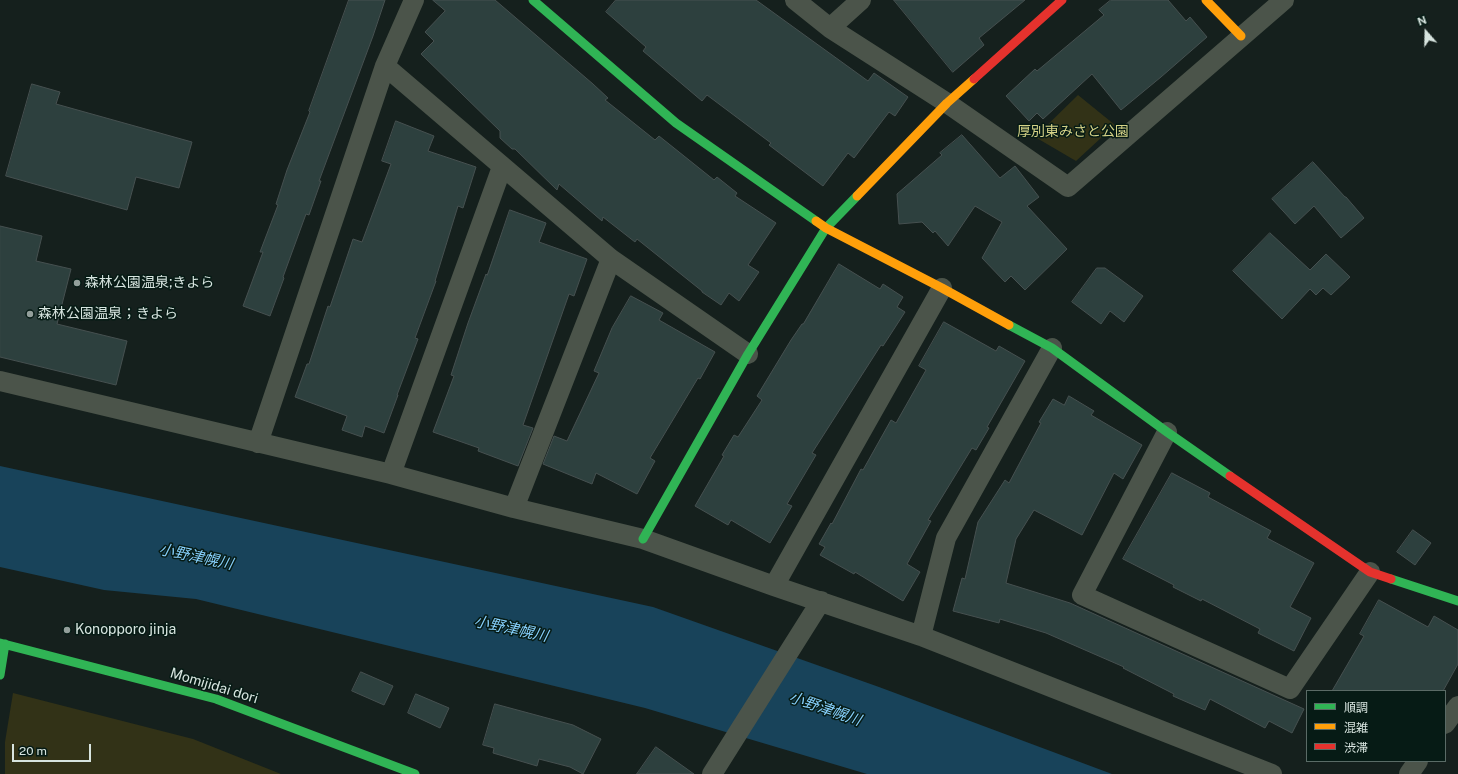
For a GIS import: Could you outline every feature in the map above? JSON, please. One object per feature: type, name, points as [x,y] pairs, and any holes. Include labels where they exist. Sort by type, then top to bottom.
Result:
[{"type":"street","points":[[258,443],[385,66],[414,0]]},
{"type":"street","points":[[533,0],[676,123],[826,228],[942,288],[1052,348],[1167,432],[1370,572],[1458,601]]},
{"type":"street","points":[[795,0],[830,28],[947,103],[1068,187],[1284,0]]},
{"type":"street","points":[[830,28],[861,0]]},
{"type":"street","points":[[643,540],[748,354],[826,228],[947,103],[1062,0]]},
{"type":"street","points":[[1206,0],[1241,36]]},
{"type":"street","points":[[385,66],[611,259],[748,354]]},
{"type":"street","points":[[391,474],[502,167]]},
{"type":"street","points":[[514,508],[611,259]]},
{"type":"street","points":[[774,586],[942,288]]},
{"type":"street","points":[[921,636],[946,538],[1052,348]]},
{"type":"street","points":[[0,381],[391,474],[514,508],[643,540],[921,636],[1272,774]]},
{"type":"street","points":[[1167,432],[1082,595],[1290,689],[1370,572]]},
{"type":"street","points":[[712,774],[820,601]]},
{"type":"street","points":[[0,675],[3,643]]},
{"type":"street","name":"Momijidai dori","points":[[3,643],[216,699],[414,774]]},
{"type":"street","points":[[1446,723],[1458,706]]},
{"type":"street","points":[[1409,774],[1417,762]]},
{"type":"green space","name":"厚別東みさと公園","points":[[1078,95],[1115,125],[1076,161],[1035,137]]},
{"type":"green space","points":[[13,693],[193,739],[281,774],[5,774],[5,742]]},
{"type":"water","name":"小野津幌川","points":[[0,466],[653,607],[879,687],[1112,774],[867,774],[645,708],[196,599],[104,590],[0,567]]},
{"type":"building","points":[[349,0],[385,0],[319,181],[321,181],[309,215],[306,214],[270,316],[243,306],[263,252],[260,252],[278,205],[276,204],[287,170],[310,112],[309,111]]},
{"type":"building","points":[[433,0],[495,0],[593,84],[608,98],[605,100],[655,140],[659,136],[714,180],[717,177],[737,193],[735,196],[776,223],[748,265],[759,272],[739,301],[729,293],[721,305],[702,292],[637,239],[635,242],[603,217],[602,221],[559,184],[557,190],[515,149],[512,149],[500,138],[500,131],[421,54],[434,41],[425,32],[445,11]]},
{"type":"building","points":[[616,0],[756,0],[868,81],[874,73],[908,97],[895,116],[889,112],[854,158],[848,153],[823,186],[769,145],[771,143],[707,95],[702,101],[643,51],[646,47],[606,12]]},
{"type":"building","points":[[894,0],[1025,0],[979,38],[984,45],[953,72]]},
{"type":"building","points":[[1111,0],[1168,0],[1186,21],[1190,17],[1207,37],[1121,110],[1092,74],[1043,119],[1037,113],[1029,121],[1006,96],[1035,69],[1037,71],[1104,15],[1099,10]]},
{"type":"building","points":[[32,84],[60,92],[56,104],[192,142],[179,188],[136,177],[127,210],[6,176]]},
{"type":"building","points":[[396,121],[434,136],[428,151],[476,167],[463,208],[458,206],[436,281],[415,338],[418,339],[384,433],[365,426],[362,437],[342,430],[347,416],[295,397],[307,364],[309,364],[328,306],[330,307],[353,239],[362,242],[391,164],[382,161]]},
{"type":"building","points":[[962,135],[1000,178],[1015,166],[1039,197],[1027,206],[1067,249],[1025,290],[1011,276],[1005,282],[982,258],[1002,222],[975,206],[948,246],[935,231],[933,233],[922,222],[899,224],[897,194],[942,155],[940,153]]},
{"type":"building","points":[[1313,162],[1364,218],[1341,238],[1314,206],[1295,224],[1272,199]]},
{"type":"building","points":[[510,210],[546,223],[539,242],[587,259],[574,296],[569,294],[523,425],[533,428],[518,466],[478,451],[479,448],[433,432],[454,376],[451,375],[468,323]]},
{"type":"building","name":"森林公園温泉；きよら","points":[[0,226],[42,236],[36,261],[71,269],[57,324],[127,341],[116,385],[0,357]]},
{"type":"building","points":[[1270,233],[1310,270],[1326,254],[1350,277],[1331,295],[1323,288],[1316,295],[1310,289],[1282,319],[1233,271]]},
{"type":"building","points":[[839,264],[880,289],[883,284],[903,297],[897,307],[905,312],[883,346],[881,345],[812,453],[816,455],[787,504],[792,506],[770,543],[731,520],[728,525],[695,506],[724,456],[722,455],[734,435],[738,437],[762,400],[757,396]]},
{"type":"building","points":[[1097,268],[1105,268],[1143,296],[1124,322],[1110,311],[1101,324],[1072,302]]},
{"type":"building","points":[[631,296],[663,313],[659,320],[715,352],[700,379],[698,378],[650,458],[655,461],[637,494],[596,473],[592,484],[543,464],[554,436],[567,441],[599,373],[594,371],[612,328]]},
{"type":"building","points":[[944,322],[996,351],[999,346],[1025,361],[987,427],[989,428],[976,450],[972,448],[928,520],[931,521],[907,564],[920,572],[903,601],[855,572],[854,574],[820,555],[825,547],[819,544],[831,523],[832,524],[861,469],[863,470],[891,420],[896,423],[926,370],[919,366]]},
{"type":"building","points":[[1069,396],[1094,411],[1091,415],[1142,445],[1123,479],[1114,473],[1082,535],[1034,510],[1016,539],[1006,583],[1070,603],[1304,709],[1292,733],[1269,721],[1265,728],[1210,699],[1205,710],[1173,696],[1174,694],[1123,668],[1124,667],[1046,633],[1000,619],[999,623],[953,611],[962,578],[965,579],[978,522],[1005,480],[1009,483],[1041,423],[1039,422],[1053,399],[1064,405]]},
{"type":"building","points":[[1172,473],[1210,493],[1208,497],[1271,531],[1267,538],[1314,563],[1290,607],[1311,618],[1294,651],[1258,633],[1260,629],[1202,599],[1201,601],[1173,587],[1174,585],[1123,559]]},
{"type":"building","points":[[1413,530],[1431,543],[1415,565],[1397,552]]},
{"type":"building","points":[[1379,600],[1428,627],[1434,616],[1458,630],[1458,664],[1444,690],[1333,690],[1364,636],[1360,634]]},
{"type":"building","points":[[361,672],[393,686],[384,705],[352,691]]},
{"type":"building","points":[[416,694],[449,708],[440,728],[408,713]]},
{"type":"building","points":[[495,704],[573,725],[601,739],[583,774],[570,767],[539,759],[537,766],[493,753],[494,748],[483,745]]},
{"type":"building","points":[[656,747],[694,774],[637,774]]},
{"type":"traffic: fast","points":[[533,0],[676,123],[816,221]]},
{"type":"traffic: fast","points":[[643,539],[748,354],[826,228],[857,196]]},
{"type":"traffic: fast","points":[[1009,325],[1052,348],[1230,476]]},
{"type":"traffic: fast","points":[[1391,579],[1458,601]]},
{"type":"traffic: fast","points":[[0,643],[216,699],[415,774]]},
{"type":"traffic: fast","points":[[0,675],[5,644]]},
{"type":"traffic: slow","points":[[1206,0],[1241,36]]},
{"type":"traffic: slow","points":[[857,196],[947,103],[974,79]]},
{"type":"traffic: slow","points":[[816,221],[826,228],[942,288],[1009,325]]},
{"type":"traffic: jam","points":[[974,79],[1062,0]]},
{"type":"traffic: jam","points":[[1230,476],[1370,572],[1391,579]]},
{"type":"place","name":"森林公園温泉;きよら","points":[[77,283]]},
{"type":"place","name":"森林公園温泉；きよら","points":[[30,314]]},
{"type":"place","name":"Konopporo jinja","points":[[67,630]]}]
